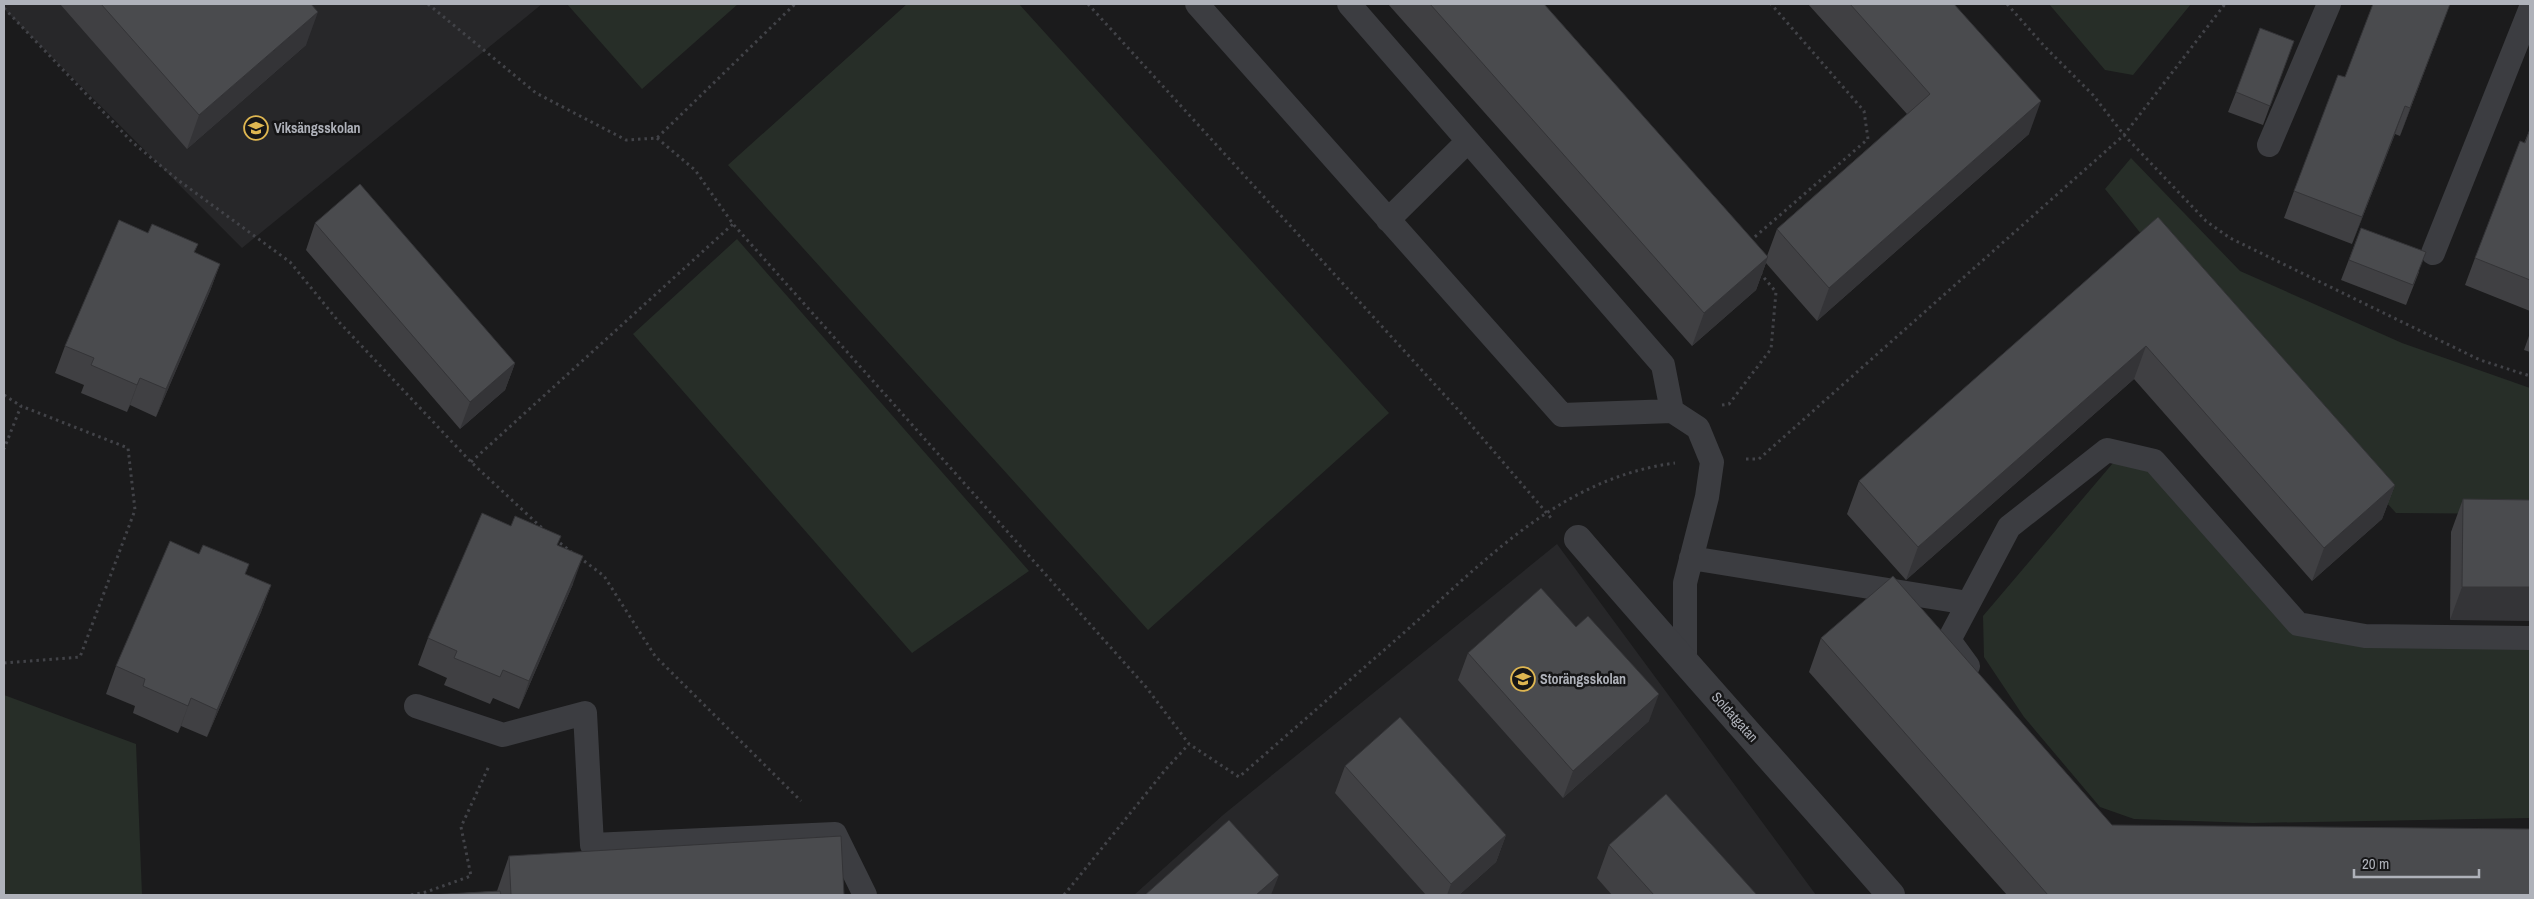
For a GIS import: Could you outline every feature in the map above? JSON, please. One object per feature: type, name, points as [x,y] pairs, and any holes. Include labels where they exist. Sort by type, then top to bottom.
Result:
[{"type":"street","name":"Soldatgatan","points":[[1578,539],[1685,664],[1726,706],[1891,895]]},
{"type":"lane","points":[[1197,4],[1562,415],[1672,411],[1698,428],[1711,460],[1707,497],[1685,583],[1685,664]]},
{"type":"lane","points":[[1349,4],[1662,365],[1672,411]]},
{"type":"lane","points":[[2269,145],[2329,4]]},
{"type":"lane","points":[[2433,253],[2530,10]]},
{"type":"lane","points":[[1388,220],[1468,141]]},
{"type":"lane","points":[[1983,687],[1949,640],[1968,603],[2009,527],[2107,450],[2154,461],[2298,624],[2364,636],[2530,638]]},
{"type":"lane","points":[[1691,558],[1968,603]]},
{"type":"lane","points":[[416,706],[503,735],[586,713],[592,845],[834,834],[865,895]]},
{"type":"path","points":[[428,4],[536,93],[626,140],[657,138],[795,4]]},
{"type":"path","points":[[1088,4],[1460,412],[1545,512]]},
{"type":"path","points":[[1747,243],[1868,139],[1864,111],[1771,4]]},
{"type":"path","points":[[2007,4],[2045,48],[2093,94],[2124,135],[2206,221],[2230,238],[2480,360],[2530,376]]},
{"type":"path","points":[[657,138],[695,170],[733,224],[1146,687],[1189,744],[1239,778],[1494,553],[1545,512],[1574,495],[1625,473],[1662,465],[1711,460],[1759,459],[2124,135],[2225,4]]},
{"type":"path","points":[[4,8],[132,142],[178,180],[290,262],[339,322],[471,462],[548,534],[604,576],[654,656],[834,834]]},
{"type":"path","points":[[471,462],[733,224]]},
{"type":"path","points":[[1672,411],[1729,404],[1771,349],[1776,292],[1758,271]]},
{"type":"path","points":[[4,395],[21,406],[128,448],[135,510],[80,657],[4,662]]},
{"type":"path","points":[[4,449],[21,406]]},
{"type":"path","points":[[411,895],[426,892],[470,876],[461,827],[503,735]]},
{"type":"path","points":[[1064,895],[1166,768],[1189,744]]},
{"type":"shaded area","name":"Viksängsskolan","points":[[4,4],[542,4],[242,248],[4,9]]},
{"type":"shaded area","points":[[567,4],[738,4],[642,89]]},
{"type":"shaded area","points":[[907,4],[1019,4],[1389,413],[1148,630],[728,165]]},
{"type":"shaded area","points":[[2049,4],[2191,4],[2133,75],[2105,70]]},
{"type":"shaded area","points":[[2131,158],[2240,271],[2402,343],[2530,388],[2530,514],[2396,513],[2142,235],[2105,189]]},
{"type":"shaded area","points":[[737,239],[1029,571],[912,653],[633,334]]},
{"type":"shaded area","points":[[2113,463],[2149,470],[2302,634],[2530,646],[2530,818],[2253,823],[2134,819],[2100,807],[2024,717],[1984,657],[1983,616]]},
{"type":"shaded area","name":"Storängsskolan","points":[[1557,544],[1816,895],[1134,895],[1223,815]]},
{"type":"shaded area","points":[[4,695],[136,744],[142,895],[4,895]]},
{"type":"building","points":[[101,4],[311,4],[318,12],[199,115]]},
{"type":"building","points":[[1430,4],[1544,4],[1768,257],[1704,313]]},
{"type":"building","points":[[1850,4],[1954,4],[2041,101],[1829,288],[1777,229],[1930,94]]},
{"type":"building","points":[[2373,4],[2450,4],[2410,108],[2405,106],[2362,217],[2294,191],[2338,75],[2345,77]]},
{"type":"building","points":[[2260,28],[2294,41],[2270,106],[2236,92]]},
{"type":"building","points":[[2530,129],[2530,280],[2475,258],[2520,141],[2525,143]]},
{"type":"building","points":[[360,184],[515,363],[470,402],[315,223]]},
{"type":"building","points":[[2158,217],[2395,485],[2324,548],[2146,346],[1918,547],[1859,481]]},
{"type":"building","points":[[119,220],[148,233],[152,224],[198,244],[194,252],[220,264],[166,389],[140,378],[137,385],[91,365],[94,358],[65,346]]},
{"type":"building","points":[[2361,228],[2426,252],[2413,285],[2349,260]]},
{"type":"building","points":[[2463,499],[2530,500],[2530,587],[2462,587]]},
{"type":"building","points":[[482,513],[511,526],[515,516],[561,536],[557,545],[583,556],[529,681],[503,670],[500,677],[454,658],[457,651],[428,638]]},
{"type":"building","points":[[170,541],[199,554],[203,545],[249,564],[245,574],[271,585],[217,710],[191,698],[188,706],[143,686],[145,679],[116,666]]},
{"type":"building","points":[[1893,576],[2112,825],[2530,829],[2530,895],[2048,895],[1821,638]]},
{"type":"building","points":[[1541,588],[1576,627],[1588,616],[1659,694],[1573,771],[1468,653]]},
{"type":"building","points":[[1400,717],[1506,835],[1451,884],[1345,766]]},
{"type":"building","points":[[1666,794],[1757,895],[1654,895],[1609,845]]},
{"type":"building","points":[[1229,820],[1279,875],[1256,895],[1145,895]]},
{"type":"building","points":[[841,836],[844,895],[511,895],[509,856]]},
{"type":"building","points":[[500,891],[501,895],[430,895]]},
{"type":"place","name":"Viksängsskolan","points":[[256,128]]},
{"type":"place","name":"Storängsskolan","points":[[1523,679]]}]
